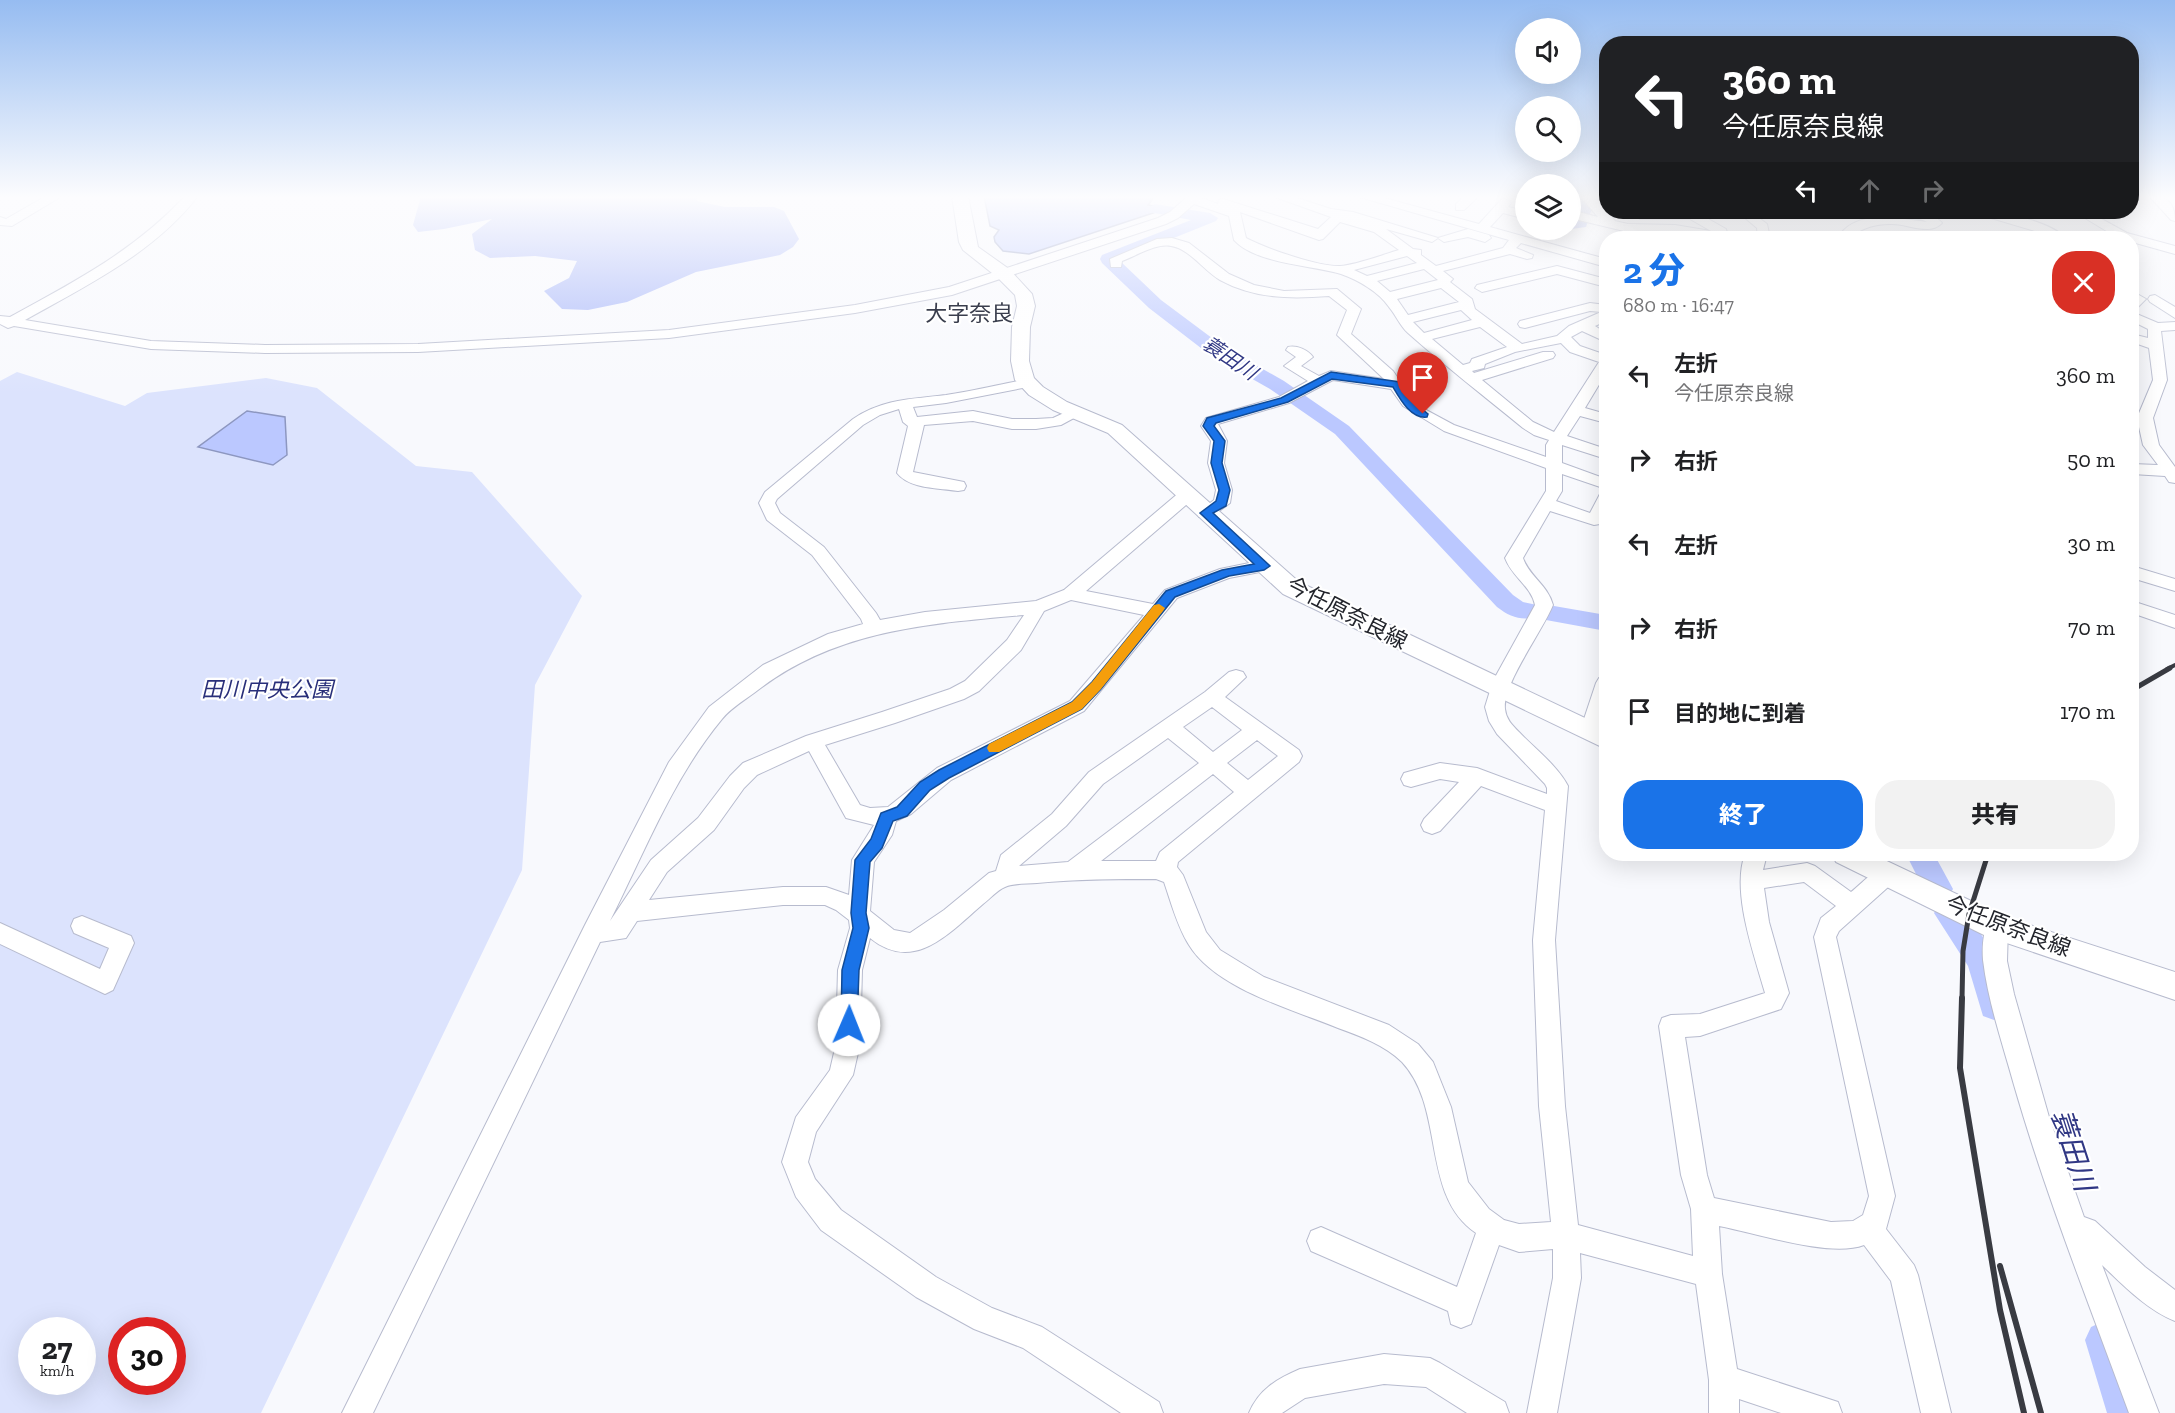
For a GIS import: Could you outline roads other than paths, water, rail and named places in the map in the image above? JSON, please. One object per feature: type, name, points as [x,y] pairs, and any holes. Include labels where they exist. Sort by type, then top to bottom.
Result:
[{"type":"main road","points":[[988,262],[1003,273],[1023,294],[1026,306],[1021,327],[1020,361],[1028,383]]},
{"type":"main road","name":"今任原奈良線","points":[[1028,383],[1036,391],[1115,429],[1264,566],[1305,597],[1598,735]]},
{"type":"main road","name":"今任原奈良線","points":[[1861,861],[1997,927],[2175,986]]},
{"type":"street","points":[[4,324],[112,262]]},
{"type":"street","points":[[4,324],[151,345],[265,349],[418,348],[681,332],[922,297],[952,291],[1036,262]]},
{"type":"street","points":[[1205,262],[1224,277],[1250,288],[1284,295],[1332,292],[1354,309],[1344,335],[1388,374],[1408,403],[1449,428],[1599,482]]},
{"type":"street","points":[[1299,262],[1345,271],[1367,280],[1388,297],[1421,338],[1539,432],[1599,452]]},
{"type":"street","points":[[1345,271],[1347,268],[1370,262]]},
{"type":"street","points":[[1422,262],[1446,279],[1443,283]]},
{"type":"street","points":[[1442,267],[1458,262]]},
{"type":"street","points":[[1367,280],[1426,265]]},
{"type":"street","points":[[1482,288],[1557,270],[1599,281]]},
{"type":"street","points":[[1388,297],[1443,283]]},
{"type":"street","points":[[1443,283],[1467,304],[1468,311],[1485,327],[1519,350],[1565,338],[1570,329],[1599,318]]},
{"type":"street","points":[[2155,299],[2175,314]]},
{"type":"street","points":[[1405,320],[1467,304]]},
{"type":"street","points":[[1525,324],[1590,307],[1599,308]]},
{"type":"street","points":[[2139,319],[2156,327],[2175,326]]},
{"type":"street","points":[[1583,326],[1599,334]]},
{"type":"street","points":[[1421,338],[1485,327]]},
{"type":"street","points":[[1435,349],[1485,327]]},
{"type":"street","points":[[2156,327],[2154,345],[2168,380],[2145,418],[2151,445],[2172,474]]},
{"type":"street","points":[[1565,338],[1568,344],[1575,349],[1599,358]]},
{"type":"street","points":[[2139,340],[2154,345]]},
{"type":"street","points":[[1293,351],[1306,357],[1291,366],[1318,381]]},
{"type":"street","points":[[1465,374],[1479,364],[1477,362],[1509,351]]},
{"type":"street","points":[[1465,374],[1548,355]]},
{"type":"street","points":[[1205,513],[1222,503],[1224,490],[1216,463],[1219,441],[1209,426],[1211,421],[1284,400],[1331,375],[1396,385]]},
{"type":"street","points":[[873,628],[870,617],[818,552],[805,539],[773,516],[767,503],[771,496],[873,411],[903,403],[946,399],[1028,383]]},
{"type":"street","points":[[1542,1413],[1567,1278],[1566,1235],[1552,1106],[1544,940],[1558,786],[1533,756],[1503,728],[1496,715],[1495,704],[1500,689],[1544,605],[1543,595],[1515,566],[1514,558],[1554,492],[1553,449],[1577,410],[1599,385]]},
{"type":"street","points":[[903,403],[911,422],[973,416],[1012,424],[1036,424],[1056,422],[1077,412]]},
{"type":"street","points":[[1577,410],[1599,417]]},
{"type":"street","points":[[917,422],[905,473],[911,478],[958,486]]},
{"type":"street","points":[[2139,442],[2151,445]]},
{"type":"street","points":[[2139,470],[2172,474]]},
{"type":"street","points":[[357,1413],[676,768],[716,712],[770,669],[835,639],[873,628],[925,618],[1038,607],[1070,594],[1187,495]]},
{"type":"street","points":[[1547,504],[1593,520],[1599,510]]},
{"type":"street","points":[[813,741],[853,812],[871,818],[886,817],[902,812],[925,786],[944,774],[1077,706],[1171,594],[1226,573],[1264,566]]},
{"type":"street","points":[[2139,574],[2175,585]]},
{"type":"street","points":[[1070,594],[1156,611]]},
{"type":"street","points":[[593,932],[618,931],[659,866],[675,850],[696,835],[737,782],[750,769],[813,741],[888,718],[957,694],[972,686],[1014,645],[1038,607]]},
{"type":"street","points":[[2139,609],[2175,622]]},
{"type":"street","points":[[1005,878],[1009,861],[1059,820],[1091,783],[1212,697],[1236,677]]},
{"type":"street","points":[[1165,872],[1168,858],[1292,756],[1212,697]]},
{"type":"street","points":[[1169,727],[1247,791]]},
{"type":"street","points":[[1072,871],[1256,730]]},
{"type":"street","points":[[1411,779],[1440,771],[1477,776],[1557,806]]},
{"type":"street","points":[[1432,825],[1477,776]]},
{"type":"street","points":[[886,817],[884,828],[876,843],[863,860],[859,913],[861,928],[850,970],[848,1044],[841,1075],[805,1126],[795,1162],[805,1188],[831,1220],[926,1287],[984,1319],[1032,1337],[1148,1413]]},
{"type":"street","points":[[1724,1413],[1724,1380],[1708,1274],[1704,1209],[1694,1175],[1671,1026],[1700,1025],[1773,1001],[1777,993],[1759,931],[1752,861]]},
{"type":"street","points":[[631,912],[783,896],[826,897],[844,903],[886,937],[901,943],[914,943],[952,917],[997,880],[1072,871],[1156,870],[1165,872],[1172,875],[1197,938],[1212,957],[1256,984],[1380,1033],[1410,1052],[1424,1070],[1438,1107],[1456,1188],[1479,1219],[1492,1228],[1519,1238],[1566,1235],[1693,1268],[1708,1274]]},
{"type":"street","points":[[1753,881],[1807,872],[1852,905]]},
{"type":"street","points":[[1704,1209],[1831,1236],[1850,1237],[1869,1229],[1880,1215],[1882,1196],[1825,937],[1829,925],[1888,874]]},
{"type":"street","points":[[0,933],[105,983],[123,943],[81,926]]},
{"type":"street","points":[[1997,927],[1994,936],[1995,963],[2018,1058],[2074,1227],[2144,1413]]},
{"type":"street","points":[[2074,1227],[2085,1231],[2135,1277],[2174,1308]]},
{"type":"street","points":[[1321,1241],[1462,1309],[1492,1228]]},
{"type":"street","points":[[1869,1229],[1904,1275],[1936,1413]]},
{"type":"street","points":[[1264,1413],[1273,1400],[1300,1384],[1384,1369],[1430,1373],[1494,1413]]},
{"type":"street","points":[[1724,1380],[1827,1413]]},
{"type":"waterway","name":"蓑田川","points":[[1111,262],[1155,304],[1217,351],[1277,385],[1342,430],[1505,601],[1517,610],[1529,611]]},
{"type":"waterway","name":"蓑田川","points":[[1554,614],[1599,622]]},
{"type":"waterway","name":"蓑田川","points":[[1924,861],[1938,889]]},
{"type":"waterway","name":"蓑田川","points":[[1949,913],[1982,961],[1994,1006]]},
{"type":"waterway","name":"蓑田川","points":[[2104,1340],[2127,1413]]},
{"type":"railway","points":[[2167,669],[2175,665]]},
{"type":"railway","points":[[2139,686],[2170,668]]},
{"type":"railway","points":[[1962,999],[1963,951],[1969,914],[1986,861]]},
{"type":"railway","points":[[1962,998],[1960,1068],[2000,1310],[2024,1413]]},
{"type":"railway","points":[[2000,1266],[2041,1413]]},
{"type":"district","name":"大字奈良","points":[[969,313]]},
{"type":"park label","name":"田川中央公園","points":[[267,689]]}]
